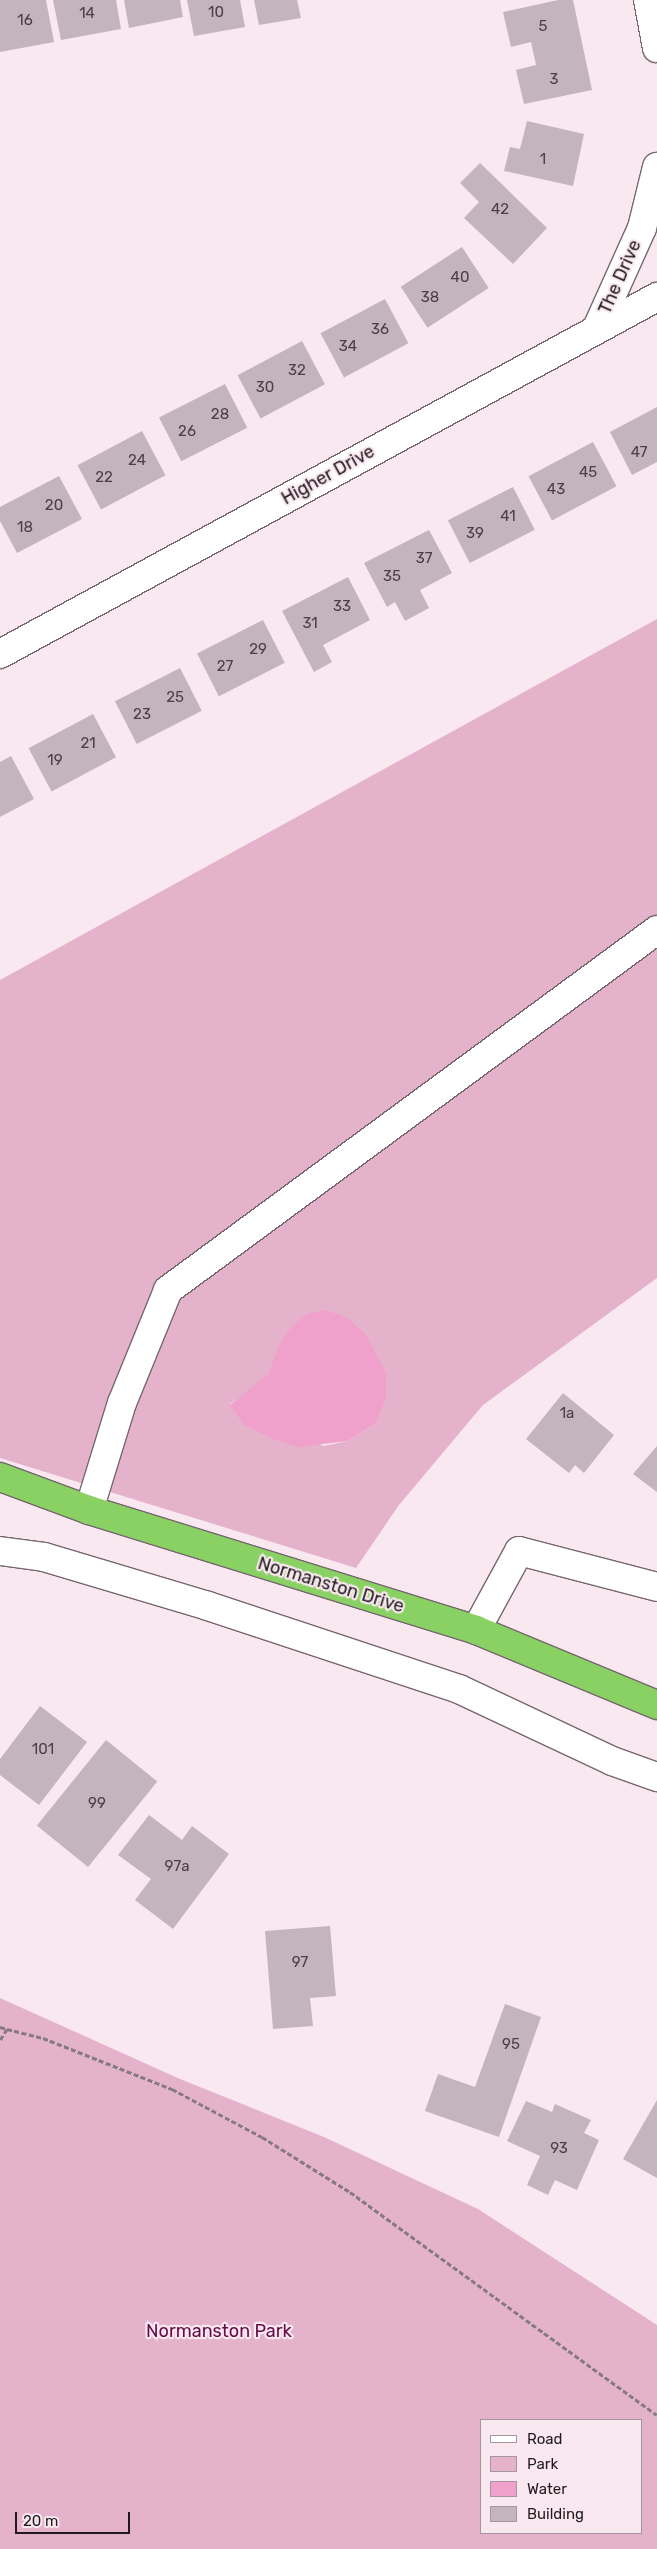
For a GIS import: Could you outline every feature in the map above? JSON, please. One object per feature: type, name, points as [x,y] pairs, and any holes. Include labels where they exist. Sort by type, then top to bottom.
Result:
[{"type":"highway","name":"Normanston Drive","points":[[0,1477],[89,1510],[476,1630],[657,1704]]},
{"type":"street","points":[[648,0],[657,48]]},
{"type":"street","name":"The Drive","points":[[597,328],[642,228],[657,167]]},
{"type":"street","name":"Higher Drive","points":[[0,654],[657,297]]},
{"type":"street","points":[[89,1510],[122,1404],[168,1290],[657,930]]},
{"type":"street","points":[[0,1551],[44,1557],[208,1606],[459,1689],[612,1761],[657,1777]]},
{"type":"street","points":[[476,1630],[519,1551],[657,1587]]},
{"type":"path","points":[[0,2026],[44,2038],[172,2089],[262,2137],[350,2192],[657,2415]]},
{"type":"path","points":[[0,2040],[7,2029]]},
{"type":"green space","points":[[657,619],[657,1278],[483,1405],[399,1505],[356,1568],[0,1458],[0,980]],"holes":[[[274,1361],[375,1424],[348,1441],[323,1446],[230,1404],[253,1389],[268,1374]]]},
{"type":"green space","name":"Normanston Park","points":[[0,1998],[180,2079],[324,2137],[478,2209],[657,2325],[657,2549],[0,2549]]},
{"type":"water","points":[[326,1310],[348,1318],[366,1335],[386,1373],[386,1399],[375,1424],[348,1441],[299,1447],[273,1439],[244,1425],[230,1405],[268,1374],[281,1341],[292,1326],[306,1314]]},
{"type":"building","points":[[0,0],[46,0],[54,42],[0,52]]},
{"type":"building","points":[[53,0],[116,0],[121,29],[61,40]]},
{"type":"building","points":[[124,0],[180,0],[183,17],[129,28]]},
{"type":"building","points":[[187,0],[240,0],[245,27],[194,36]]},
{"type":"building","points":[[254,0],[297,0],[301,18],[259,25]]},
{"type":"building","points":[[558,0],[573,0],[592,90],[524,104],[516,70],[536,65],[531,42],[511,47],[503,12]]},
{"type":"building","points":[[527,121],[584,134],[573,186],[504,171],[510,147],[520,149]]},
{"type":"building","points":[[480,163],[547,228],[513,264],[464,218],[479,202],[460,183]]},
{"type":"building","points":[[462,247],[489,288],[427,328],[401,287]]},
{"type":"building","points":[[385,299],[408,343],[344,377],[321,333]]},
{"type":"building","points":[[302,341],[325,384],[261,419],[238,375]]},
{"type":"building","points":[[225,384],[247,428],[181,461],[159,418]]},
{"type":"building","points":[[657,407],[657,462],[632,475],[610,432]]},
{"type":"building","points":[[142,431],[165,475],[101,509],[78,465]]},
{"type":"building","points":[[593,442],[616,486],[552,520],[529,476]]},
{"type":"building","points":[[59,476],[82,519],[17,553],[0,521],[0,507]]},
{"type":"building","points":[[513,487],[535,530],[470,563],[448,520]]},
{"type":"building","points":[[429,530],[452,573],[420,590],[429,608],[405,621],[395,602],[387,607],[364,563]]},
{"type":"building","points":[[348,577],[370,620],[323,645],[332,662],[314,672],[282,611]]},
{"type":"building","points":[[263,620],[285,663],[219,696],[197,654]]},
{"type":"building","points":[[180,668],[202,711],[137,744],[115,701]]},
{"type":"building","points":[[93,714],[116,757],[52,792],[29,748]]},
{"type":"building","points":[[11,756],[34,799],[0,817],[0,762]]},
{"type":"building","points":[[563,1393],[614,1435],[584,1473],[575,1465],[569,1473],[526,1439]]},
{"type":"building","points":[[657,1446],[657,1492],[633,1474]]},
{"type":"building","points":[[40,1706],[87,1742],[39,1805],[0,1775],[0,1759]]},
{"type":"building","points":[[106,1740],[157,1782],[88,1867],[37,1825]]},
{"type":"building","points":[[149,1815],[182,1840],[192,1826],[229,1854],[173,1929],[135,1900],[151,1879],[118,1855]]},
{"type":"building","points":[[330,1926],[336,1996],[310,1998],[313,2026],[273,2029],[265,1931]]},
{"type":"building","points":[[505,2004],[541,2017],[499,2137],[425,2111],[438,2074],[475,2087]]},
{"type":"building","points":[[657,2100],[657,2178],[623,2159]]},
{"type":"building","points":[[526,2101],[552,2112],[555,2104],[591,2120],[584,2133],[599,2140],[577,2190],[555,2180],[548,2195],[527,2185],[540,2156],[507,2141]]}]
